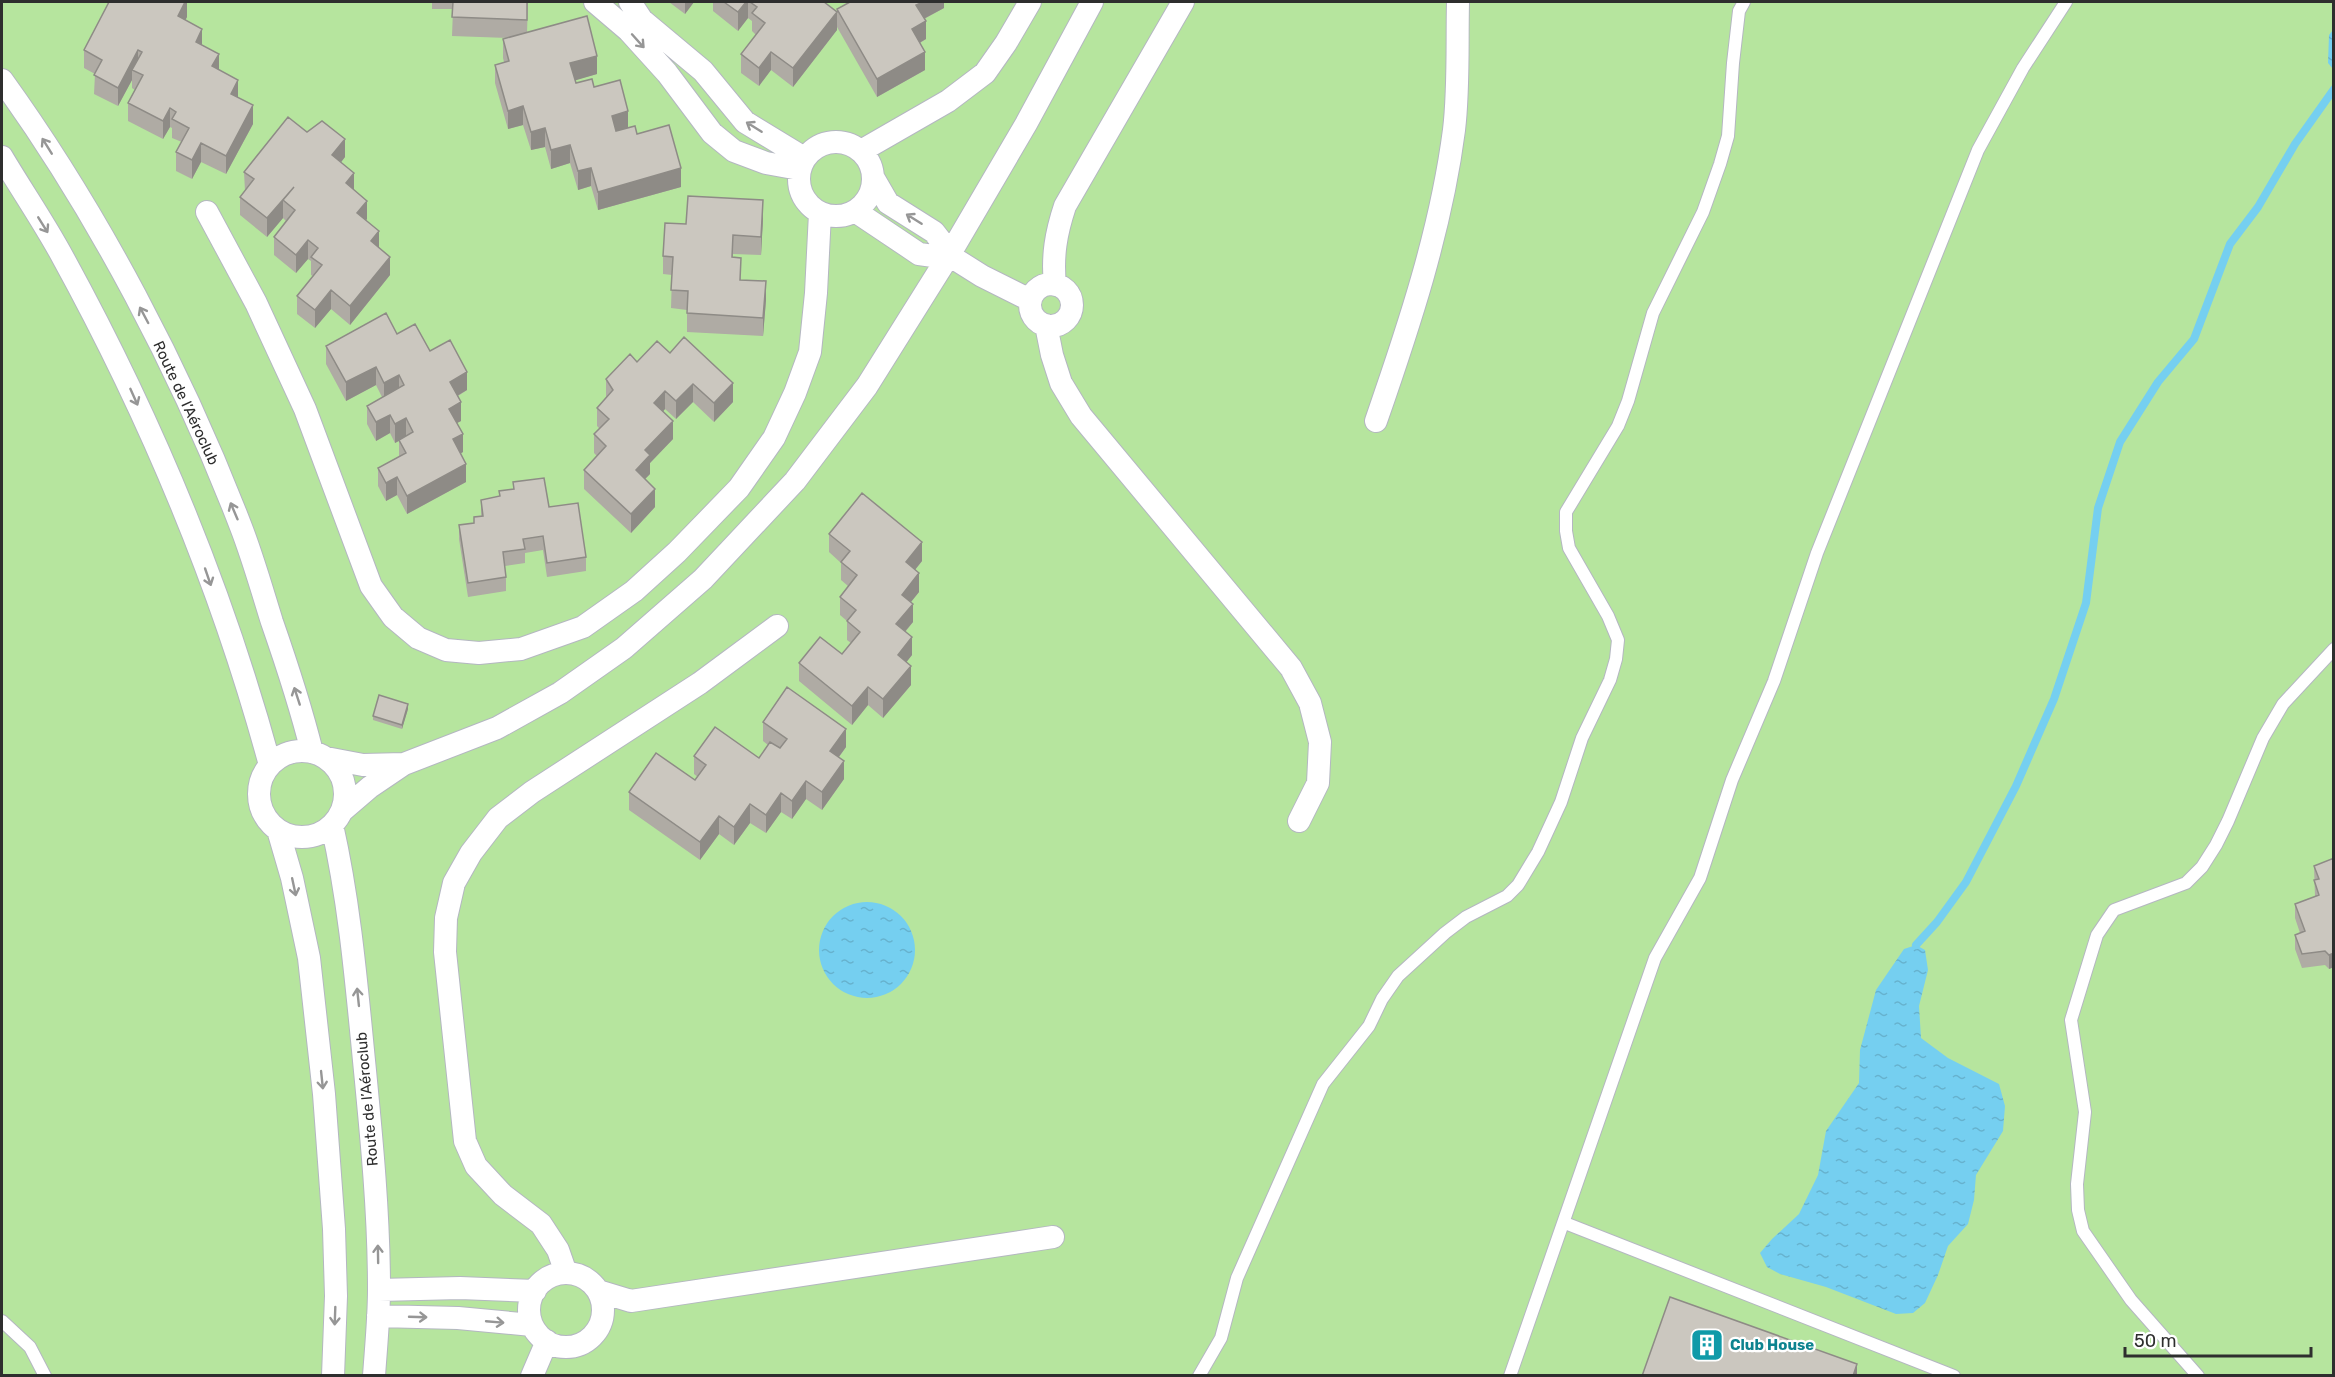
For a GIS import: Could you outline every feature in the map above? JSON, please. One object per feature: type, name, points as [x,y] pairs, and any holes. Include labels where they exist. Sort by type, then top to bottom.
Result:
[{"type":"street","points":[[595,2],[629,31],[667,73],[712,133],[734,151],[765,163],[802,164]]},
{"type":"street","points":[[630,2],[642,20],[703,71],[745,122],[802,164]]},
{"type":"street","points":[[861,151],[948,101],[984,74],[1006,43],[1030,2]]},
{"type":"street","points":[[404,764],[363,765],[319,755],[289,753],[270,765],[260,785],[260,807],[267,821],[278,831],[292,836],[307,837],[321,833],[370,787],[404,764],[497,728],[560,693],[624,648],[703,579],[795,480],[867,386],[951,256],[1092,2]]},
{"type":"street","points":[[1055,285],[1053,263],[1056,233],[1065,206],[1183,2]]},
{"type":"street","points":[[1376,421],[1411,319],[1437,220],[1454,128],[1458,2]]},
{"type":"street","name":"Route de l’Aéroclub","points":[[2,80],[33,123],[100,232],[164,352],[241,528],[319,755]]},
{"type":"street","points":[[873,177],[869,196],[855,211],[832,216],[820,213],[804,200],[798,180],[802,164],[813,148],[838,141],[851,144],[868,159],[873,177],[888,203],[934,232],[951,256],[982,276],[1030,300]]},
{"type":"street","points":[[2,157],[60,252],[122,372],[164,465],[196,542],[258,721],[270,765]]},
{"type":"street","points":[[855,211],[918,254],[951,256]]},
{"type":"street","points":[[207,212],[256,303],[305,409],[371,586],[393,617],[418,638],[446,650],[479,653],[521,649],[583,627],[634,591],[677,552],[739,488],[774,438],[795,393],[810,352],[816,294],[820,213]]},
{"type":"street","points":[[1055,285],[1070,296],[1071,309],[1069,315],[1059,324],[1046,325],[1032,313],[1030,300],[1042,286],[1055,285]]},
{"type":"street","points":[[1046,325],[1061,383],[1081,416],[1291,668],[1310,703],[1320,742],[1318,783],[1299,821]]},
{"type":"street","points":[[566,1273],[558,1250],[541,1224],[503,1195],[476,1166],[465,1142],[445,952],[446,918],[454,883],[471,853],[498,818],[532,792],[700,683],[777,626]]},
{"type":"street","points":[[319,755],[341,776],[345,788],[345,800],[337,818]]},
{"type":"street","name":"Route de l’Aéroclub","points":[[337,818],[367,1088],[377,1223],[379,1290],[374,1376]]},
{"type":"street","points":[[278,831],[292,878],[309,958],[324,1094],[334,1229],[336,1296],[333,1376]]},
{"type":"street","points":[[532,1376],[540,1333],[529,1313],[530,1302],[535,1291],[548,1277],[566,1273],[585,1278],[598,1291],[631,1301],[1053,1237]]},
{"type":"street","points":[[379,1290],[460,1288],[535,1291]]},
{"type":"street","points":[[598,1291],[603,1312],[601,1323]]},
{"type":"street","points":[[378,1316],[458,1318],[540,1333],[557,1345],[578,1345],[588,1340],[601,1323],[631,1301]]},
{"type":"lane","points":[[1199,1376],[1221,1338],[1237,1278],[1323,1084],[1369,1026],[1382,999],[1398,976],[1466,917],[1507,896],[1518,885],[1538,852],[1561,802],[1582,738],[1610,680],[1616,659],[1617,640],[1608,616],[1569,548],[1566,512],[1618,426],[1628,401],[1653,313],[1702,213],[1720,164],[1728,136],[1739,11],[1744,2]]},
{"type":"lane","points":[[1510,1376],[1565,1223],[1655,957],[1700,878],[1732,780],[1774,681],[1817,553],[1978,150],[2023,68],[2066,2]]},
{"type":"lane","points":[[2199,1376],[2131,1300],[2083,1232],[2078,1210],[2077,1184],[2085,1112],[2071,1020],[2097,935],[2114,910],[2186,883],[2202,867],[2216,846],[2263,738],[2283,704],[2334,648]]},
{"type":"lane","points":[[1565,1223],[1954,1376]]},
{"type":"lane","points":[[2,1321],[30,1347],[45,1376]]},
{"type":"green space","points":[[2,2],[2333,2],[2333,1375],[2,1375]]},
{"type":"water","points":[[2333,30],[2333,69],[2328,63],[2329,35]]},
{"type":"water","points":[[867,902],[885,906],[901,916],[911,932],[915,950],[911,968],[901,984],[885,994],[867,998],[849,994],[833,984],[823,968],[819,950],[823,932],[833,916],[849,906]]},
{"type":"water","points":[[1916,945],[1925,950],[1928,970],[1919,1006],[1921,1038],[1948,1058],[1999,1084],[2005,1106],[2003,1131],[1976,1175],[1974,1200],[1968,1224],[1948,1246],[1925,1303],[1913,1313],[1896,1314],[1826,1287],[1780,1274],[1767,1267],[1760,1253],[1799,1214],[1818,1175],[1826,1131],[1859,1083],[1860,1050],[1876,990],[1904,949]]},
{"type":"building","points":[[109,2],[185,2],[178,16],[202,29],[196,42],[219,54],[212,66],[238,80],[231,94],[253,105],[226,156],[201,143],[192,160],[176,152],[189,128],[172,119],[176,112],[170,108],[163,121],[128,103],[143,75],[132,70],[142,52],[138,50],[118,88],[94,75],[102,60],[84,50]]},
{"type":"building","points":[[453,2],[527,2],[527,20],[452,17]]},
{"type":"building","points":[[724,2],[746,2],[738,12]]},
{"type":"building","points":[[750,2],[824,2],[837,12],[793,68],[771,52],[759,68],[741,54],[765,23],[752,13],[757,7]]},
{"type":"building","points":[[850,2],[923,2],[916,5],[926,21],[912,29],[925,52],[877,79],[837,9]]},
{"type":"building","points":[[587,16],[597,56],[570,63],[576,83],[592,79],[594,87],[620,80],[628,111],[612,116],[616,131],[635,126],[637,134],[669,125],[681,168],[598,192],[591,168],[578,171],[570,145],[551,150],[545,128],[531,132],[523,106],[508,111],[495,65],[509,61],[503,39]]},
{"type":"building","points":[[288,117],[307,132],[322,121],[345,139],[332,155],[354,173],[346,183],[367,201],[357,213],[379,231],[371,241],[390,257],[350,306],[331,290],[315,310],[297,296],[322,265],[311,257],[318,248],[308,240],[296,255],[274,237],[295,210],[283,200],[294,187],[267,218],[240,197],[254,179],[244,172]]},
{"type":"building","points":[[688,196],[763,200],[761,237],[733,235],[732,257],[741,258],[740,280],[766,281],[763,318],[687,313],[688,291],[671,290],[673,257],[663,256],[665,223],[686,224]]},
{"type":"building","points":[[386,313],[397,334],[415,324],[430,351],[450,340],[467,372],[450,382],[461,402],[449,409],[463,434],[453,439],[466,464],[407,496],[397,477],[386,483],[378,468],[406,453],[399,440],[413,432],[406,418],[395,424],[390,415],[376,422],[367,406],[404,385],[399,375],[384,383],[376,367],[346,382],[326,346]]},
{"type":"building","points":[[684,337],[733,383],[714,403],[693,384],[676,401],[665,391],[654,403],[673,421],[645,450],[650,455],[636,470],[655,489],[631,514],[584,470],[606,446],[594,434],[609,419],[597,408],[613,390],[606,379],[630,354],[637,362],[657,341],[670,353]]},
{"type":"building","points":[[544,478],[549,507],[578,503],[586,557],[547,563],[543,536],[523,539],[525,549],[503,552],[506,577],[468,583],[459,525],[474,523],[474,517],[483,516],[481,500],[500,496],[499,491],[514,489],[513,482]]},
{"type":"building","points":[[862,493],[922,542],[906,562],[919,573],[902,595],[913,604],[896,624],[912,637],[898,655],[911,666],[883,699],[868,687],[852,706],[799,663],[820,637],[842,654],[860,632],[847,621],[856,610],[840,597],[857,575],[841,562],[850,551],[829,534]]},
{"type":"building","points":[[787,687],[846,729],[830,751],[844,761],[822,792],[806,781],[792,801],[781,793],[766,815],[750,804],[734,827],[719,816],[700,842],[629,792],[656,753],[695,780],[706,765],[694,756],[715,727],[759,758],[770,742],[780,748],[787,739],[763,722]]},
{"type":"building","points":[[379,695],[408,704],[402,725],[373,716]]},
{"type":"building","points":[[2334,858],[2334,953],[2329,955],[2325,951],[2302,954],[2295,935],[2305,931],[2295,904],[2319,895],[2314,880],[2319,879],[2314,866]]},
{"type":"building","name":"Club House","points":[[1670,1297],[1857,1364],[1853,1376],[1642,1376]]},
{"type":"waterway","points":[[1916,945],[1937,922],[1966,882],[2016,786],[2054,699],[2086,603],[2098,508],[2120,442],[2158,382],[2194,339],[2230,244],[2258,207],[2295,144],[2334,89]]},
{"type":"place","name":"Club House","points":[[1707,1345]]}]
